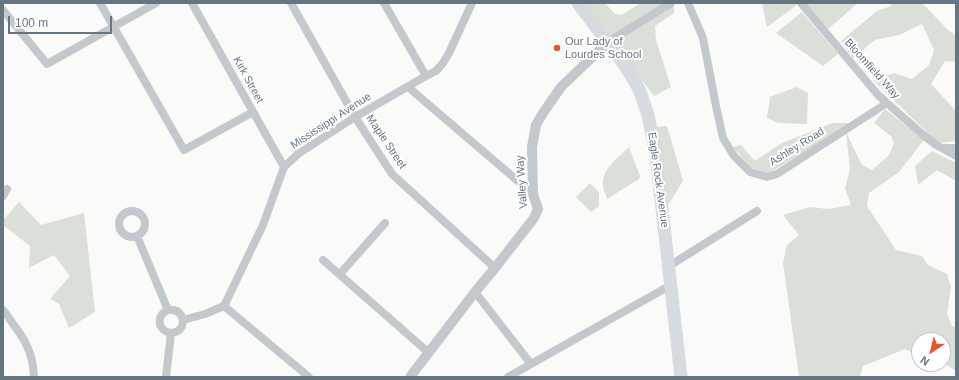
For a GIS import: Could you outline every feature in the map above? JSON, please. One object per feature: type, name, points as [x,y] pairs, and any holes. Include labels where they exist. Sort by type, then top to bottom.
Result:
[{"type":"main road","name":"Eagle Rock Avenue","points":[[578,3],[631,75],[639,89],[648,115],[656,155],[681,377]]},
{"type":"street","points":[[100,3],[184,150],[253,112]]},
{"type":"street","points":[[3,10],[47,64],[156,3]]},
{"type":"street","name":"Kirk Street","points":[[192,3],[284,167]]},
{"type":"street","name":"Maple Street","points":[[291,3],[355,117],[392,174],[495,268]]},
{"type":"street","points":[[384,3],[426,76]]},
{"type":"street","name":"Mississippi Avenue","points":[[224,306],[263,225],[284,167],[298,154],[355,117],[436,71],[449,53],[472,3]]},
{"type":"street","points":[[608,42],[670,3]]},
{"type":"street","name":"Ashley Road","points":[[688,3],[703,38],[723,138],[734,156],[750,172],[767,177],[777,174],[887,103]]},
{"type":"street","name":"Bloomfield Way","points":[[801,3],[878,95],[936,145],[956,156]]},
{"type":"street","name":"Valley Way","points":[[410,377],[534,218],[538,209],[533,194],[532,147],[536,125],[546,107],[561,87],[608,42]]},
{"type":"street","points":[[408,87],[533,194]]},
{"type":"street","points":[[942,148],[956,148]]},
{"type":"street","points":[[669,266],[757,211]]},
{"type":"street","points":[[340,274],[385,223]]},
{"type":"street","points":[[137,236],[168,310]]},
{"type":"street","points":[[323,260],[429,353]]},
{"type":"street","points":[[508,377],[671,285]]},
{"type":"street","points":[[475,292],[531,364]]},
{"type":"street","points":[[183,320],[205,314],[224,306],[309,377]]},
{"type":"street","points":[[3,310],[26,342],[33,363],[34,377]]},
{"type":"street","points":[[168,310],[179,313],[183,320],[183,324],[179,331],[171,333],[164,331],[160,325],[162,314],[168,310]]},
{"type":"street","points":[[166,377],[171,333]]},
{"type":"shaded area","points":[[586,3],[605,3],[615,14],[621,15],[641,3],[674,3],[674,13],[655,26],[656,40],[671,87],[654,96]]},
{"type":"shaded area","points":[[762,3],[794,3],[797,5],[767,27]]},
{"type":"shaded area","points":[[805,3],[858,3],[827,30]]},
{"type":"shaded area","points":[[891,3],[922,3],[948,30],[956,36],[956,62],[945,61],[931,84],[956,111],[956,141],[938,143],[873,80],[894,73],[912,79],[929,65],[934,50],[922,24],[899,35],[875,40],[853,58],[841,41],[877,11],[891,6]]},
{"type":"shaded area","points":[[802,12],[838,54],[823,66],[776,33]]},
{"type":"shaded area","points":[[797,87],[808,93],[807,124],[778,123],[767,118],[770,97]]},
{"type":"shaded area","points":[[885,109],[924,140],[899,172],[869,193],[867,206],[896,250],[922,256],[928,265],[947,274],[951,287],[947,314],[952,326],[956,327],[956,371],[951,368],[951,332],[911,332],[911,352],[905,349],[863,366],[860,377],[799,377],[783,263],[787,245],[799,235],[783,215],[810,207],[828,209],[851,205],[845,188],[850,169],[846,132],[862,165],[872,170],[889,155],[894,144],[892,137],[874,123]]},
{"type":"shaded area","points":[[833,123],[852,123],[768,174],[750,167],[733,147],[741,145],[755,161],[780,144]]},
{"type":"shaded area","points":[[667,126],[683,181],[668,205],[655,127]]},
{"type":"shaded area","points":[[629,147],[640,176],[639,179],[607,199],[603,187],[603,181],[607,169]]},
{"type":"shaded area","points":[[932,151],[956,163],[956,181],[937,170],[918,185],[915,166]]},
{"type":"shaded area","points":[[590,183],[599,192],[599,206],[591,212],[576,197]]},
{"type":"shaded area","points":[[19,202],[41,225],[84,213],[95,312],[69,328],[59,304],[50,299],[70,276],[54,255],[29,268],[30,246],[3,225],[3,220]]},
{"type":"place","name":"Our Lady of Lourdes School","points":[[557,48]]}]
